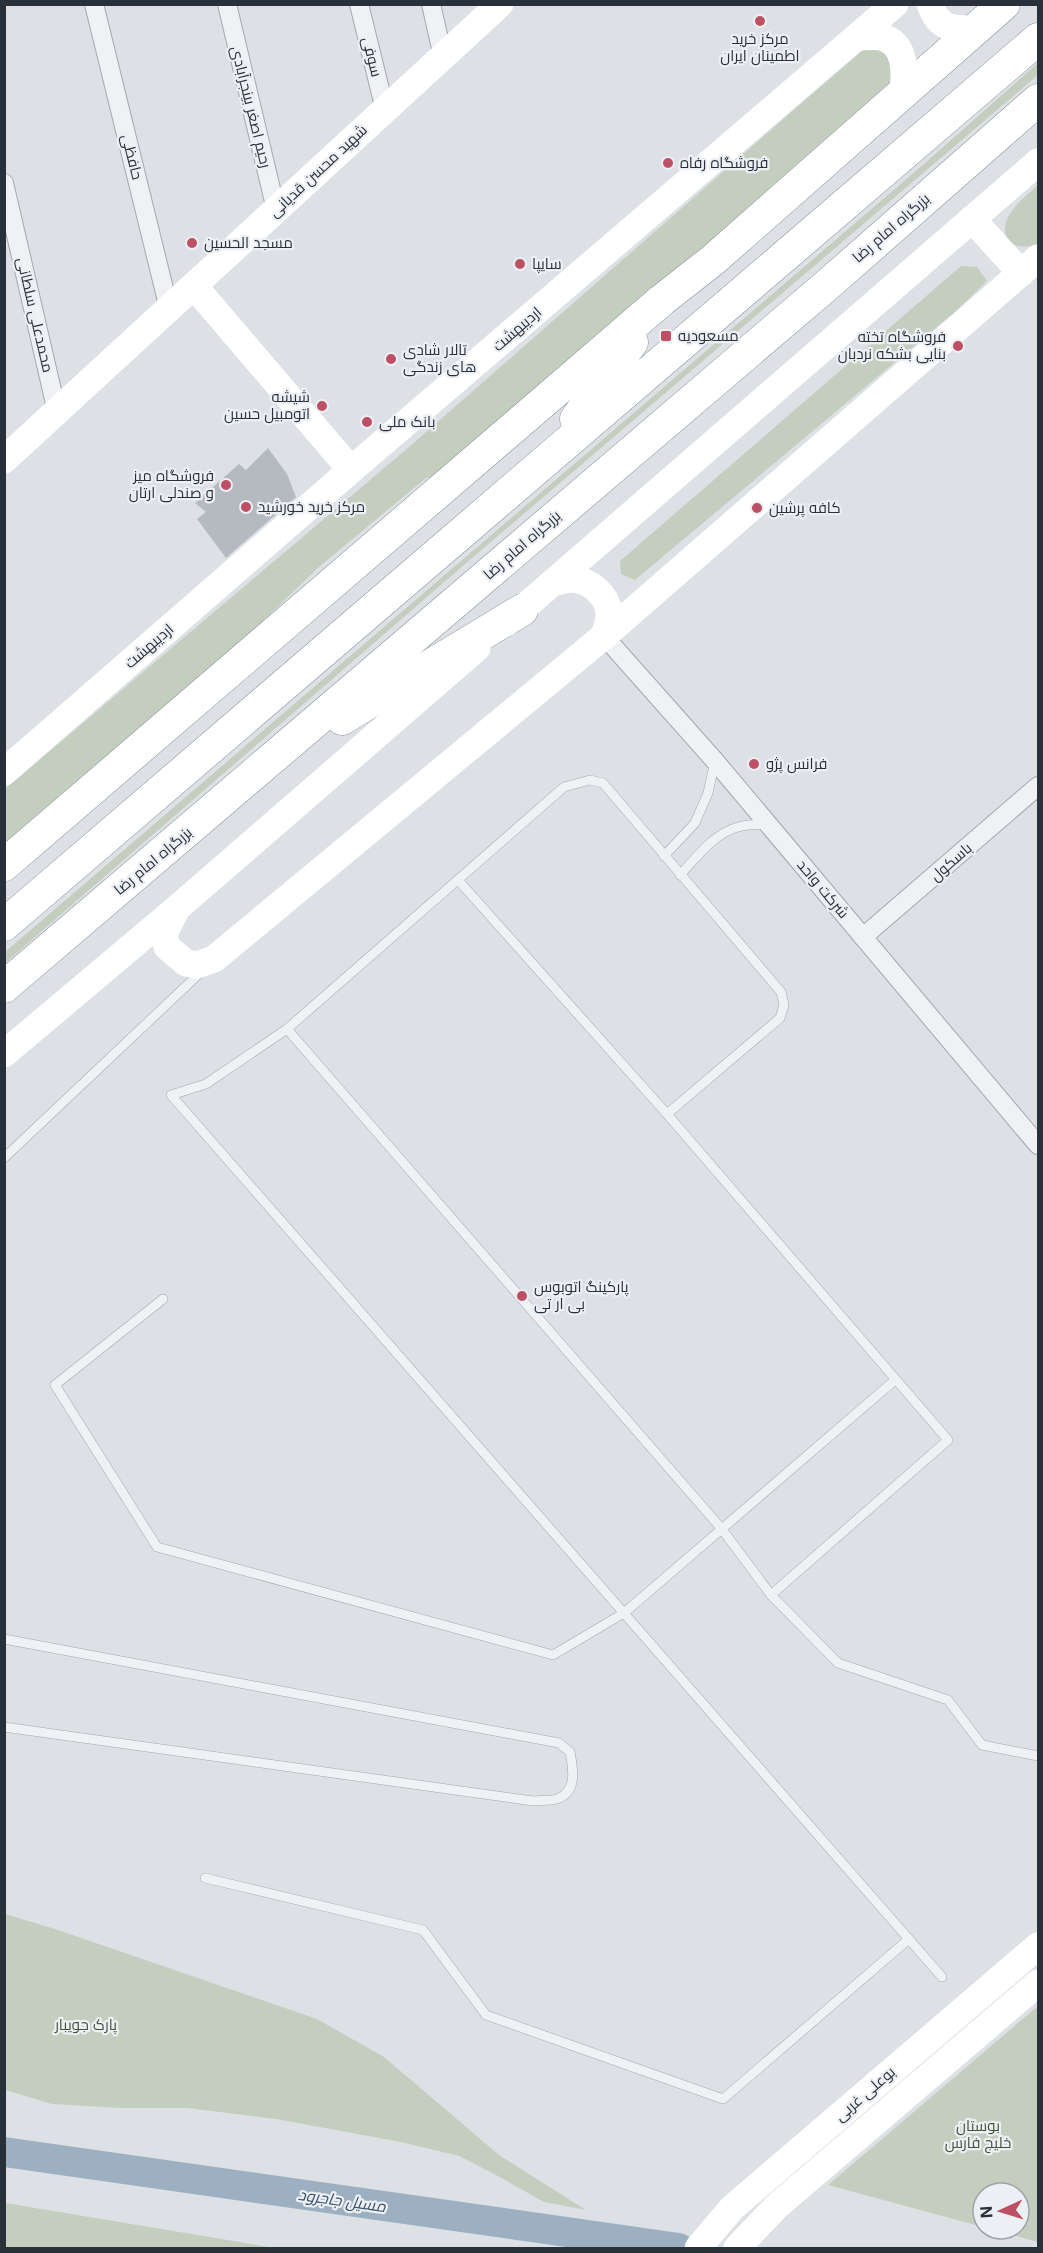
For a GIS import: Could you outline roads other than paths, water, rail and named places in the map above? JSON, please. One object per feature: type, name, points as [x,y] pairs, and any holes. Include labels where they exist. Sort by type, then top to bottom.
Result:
[{"type":"highway","points":[[4,865],[662,300],[713,260],[1004,4]]},
{"type":"highway","points":[[4,925],[1038,39]]},
{"type":"highway","name":"بزرگراه امام رضا","points":[[4,987],[826,285],[1038,100]]},
{"type":"highway","points":[[546,461],[662,300]]},
{"type":"highway","points":[[262,767],[522,610]]},
{"type":"highway","points":[[4,879],[232,729]]},
{"type":"highway","points":[[4,993],[43,954]]},
{"type":"main road","name":"شهید محسن قدیانی","points":[[4,460],[500,4]]},
{"type":"main road","name":"اردیبهشت","points":[[4,772],[351,470],[895,4]]},
{"type":"main road","points":[[930,4],[934,17],[951,29],[975,29]]},
{"type":"main road","points":[[857,38],[882,37],[897,46],[906,68],[903,93]]},
{"type":"main road","points":[[4,1054],[176,909],[1038,162]]},
{"type":"main road","points":[[176,909],[164,934],[167,947],[186,963],[198,965],[214,959],[604,636],[1030,265],[972,219]]},
{"type":"main road","points":[[194,286],[351,470]]},
{"type":"main road","points":[[552,583],[572,579],[585,582],[596,589],[606,601],[610,615],[604,636]]},
{"type":"main road","name":"بوعلی غربی","points":[[703,2242],[732,2208],[1038,1946]]},
{"type":"main road","name":"بوعلی غربی","points":[[740,2245],[777,2206],[1038,1983]]},
{"type":"street","name":"حافظی","points":[[94,4],[169,309]]},
{"type":"street","name":"رحیم اصغر بینجرآبادی","points":[[227,4],[276,210]]},
{"type":"street","name":"سوفی","points":[[359,4],[385,110]]},
{"type":"street","points":[[431,4],[443,57]]},
{"type":"street","name":"محمدعلی سلطانی","points":[[4,183],[57,412]]},
{"type":"street","name":"شرکت واحد","points":[[604,636],[715,761],[1038,1145]]},
{"type":"street","name":"باسکول","points":[[863,937],[1038,786]]},
{"type":"lane","points":[[664,856],[695,823],[708,793],[715,761]]},
{"type":"lane","points":[[667,1114],[780,1018],[784,1005],[782,992],[603,783],[590,780],[564,787],[287,1029],[206,1084],[171,1095],[942,1977]]},
{"type":"lane","points":[[680,875],[708,845],[722,834],[739,826],[768,824]]},
{"type":"lane","points":[[458,880],[667,1114],[948,1440],[771,1595]]},
{"type":"lane","points":[[4,1158],[214,959]]},
{"type":"lane","points":[[287,1029],[721,1528],[771,1595],[838,1663],[948,1700],[982,1745],[1038,1756]]},
{"type":"lane","points":[[163,1299],[55,1385],[157,1547],[553,1655],[624,1613],[895,1380]]},
{"type":"lane","points":[[4,1639],[559,1743],[570,1752],[573,1778],[570,1789],[558,1798],[533,1801],[4,1727]]},
{"type":"lane","points":[[206,1878],[423,1930],[486,2015],[723,2099],[909,1940]]},
{"type":"waterway","name":"مسیل جاجرود","points":[[4,2152],[679,2248]]},
{"type":"place","name":"مرکز خرید اطمینان ایران","points":[[760,21]]},
{"type":"place","name":"فروشگاه رفاه","points":[[668,163]]},
{"type":"place","name":"مسجد الحسین","points":[[192,243]]},
{"type":"place","name":"سایپا","points":[[520,264]]},
{"type":"place","name":"مسعودیه","points":[[666,336]]},
{"type":"place","name":"فروشگاه تخته بنایی بشکه نردبان","points":[[958,346]]},
{"type":"place","name":"تالار شادی های زندگی","points":[[391,359]]},
{"type":"place","name":"شیشه اتومبیل حسین","points":[[322,406]]},
{"type":"place","name":"بانک ملی","points":[[367,422]]},
{"type":"place","name":"فروشگاه میز و صندلی ارتان","points":[[226,485]]},
{"type":"place","name":"مرکز خرید خورشید","points":[[246,507]]},
{"type":"place","name":"کافه پرشین","points":[[757,508]]},
{"type":"place","name":"فرانس پژو","points":[[754,764]]},
{"type":"place","name":"پارکینگ اتوبوس بی ار تی","points":[[522,1296]]},
{"type":"park label","name":"پارک جویبار","points":[[86,2025]]},
{"type":"park label","name":"بوستان خلیج فارس","points":[[978,2134]]}]
